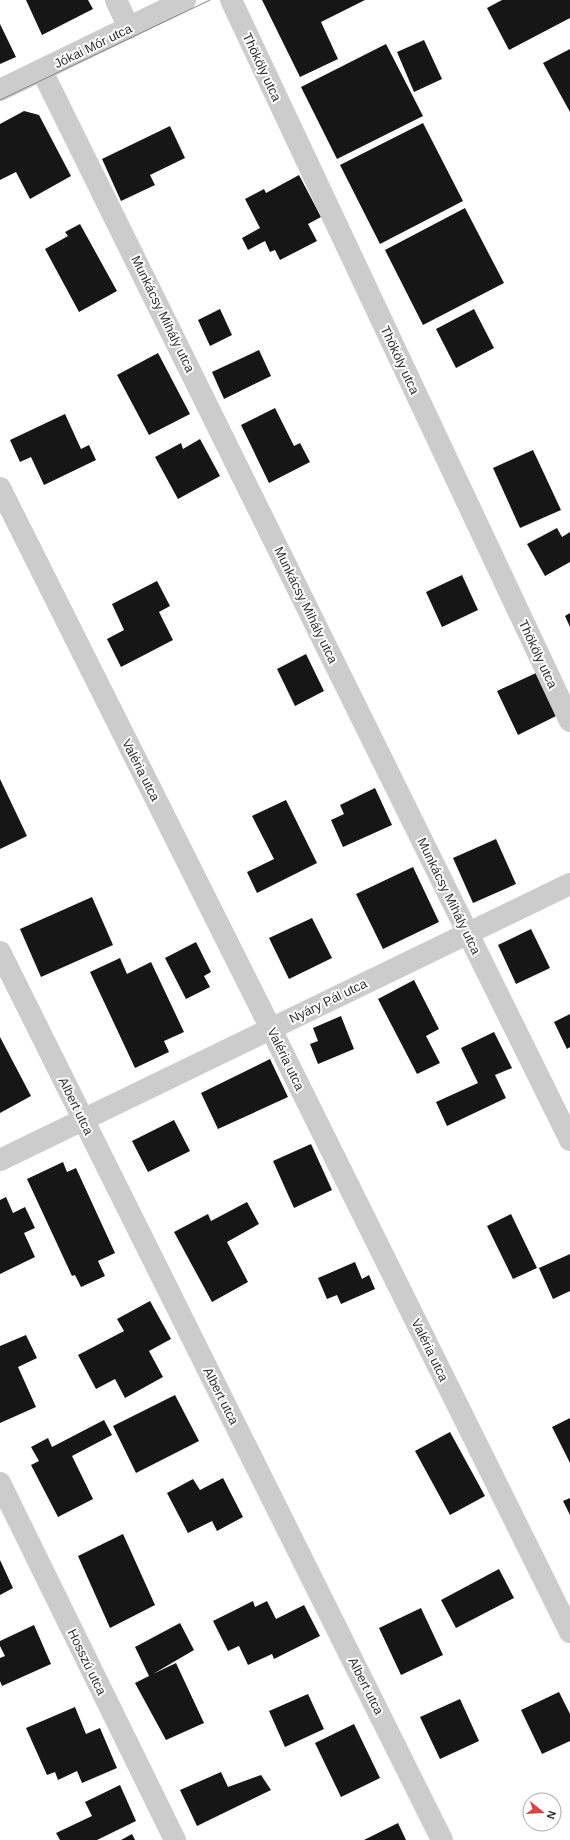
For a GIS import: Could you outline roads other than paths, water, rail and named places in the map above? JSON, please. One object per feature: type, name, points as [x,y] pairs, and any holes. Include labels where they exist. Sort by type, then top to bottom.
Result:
[{"type":"street","points":[[116,0],[129,28]]},
{"type":"street","name":"Jókai Mór utca","points":[[0,90],[185,0]]},
{"type":"street","name":"Thököly utca","points":[[231,0],[570,721]]},
{"type":"street","name":"Munkácsy Mihály utca","points":[[42,70],[570,1140]]},
{"type":"street","name":"Valéria utca","points":[[0,488],[272,1029],[570,1632]]},
{"type":"street","name":"Nyáry Pál utca","points":[[0,1160],[570,884]]},
{"type":"street","name":"Albert utca","points":[[0,952],[442,1840]]},
{"type":"street","name":"Hosszú utca","points":[[0,1484],[175,1840]]},
{"type":"tram line","points":[[0,100],[210,0]]}]
